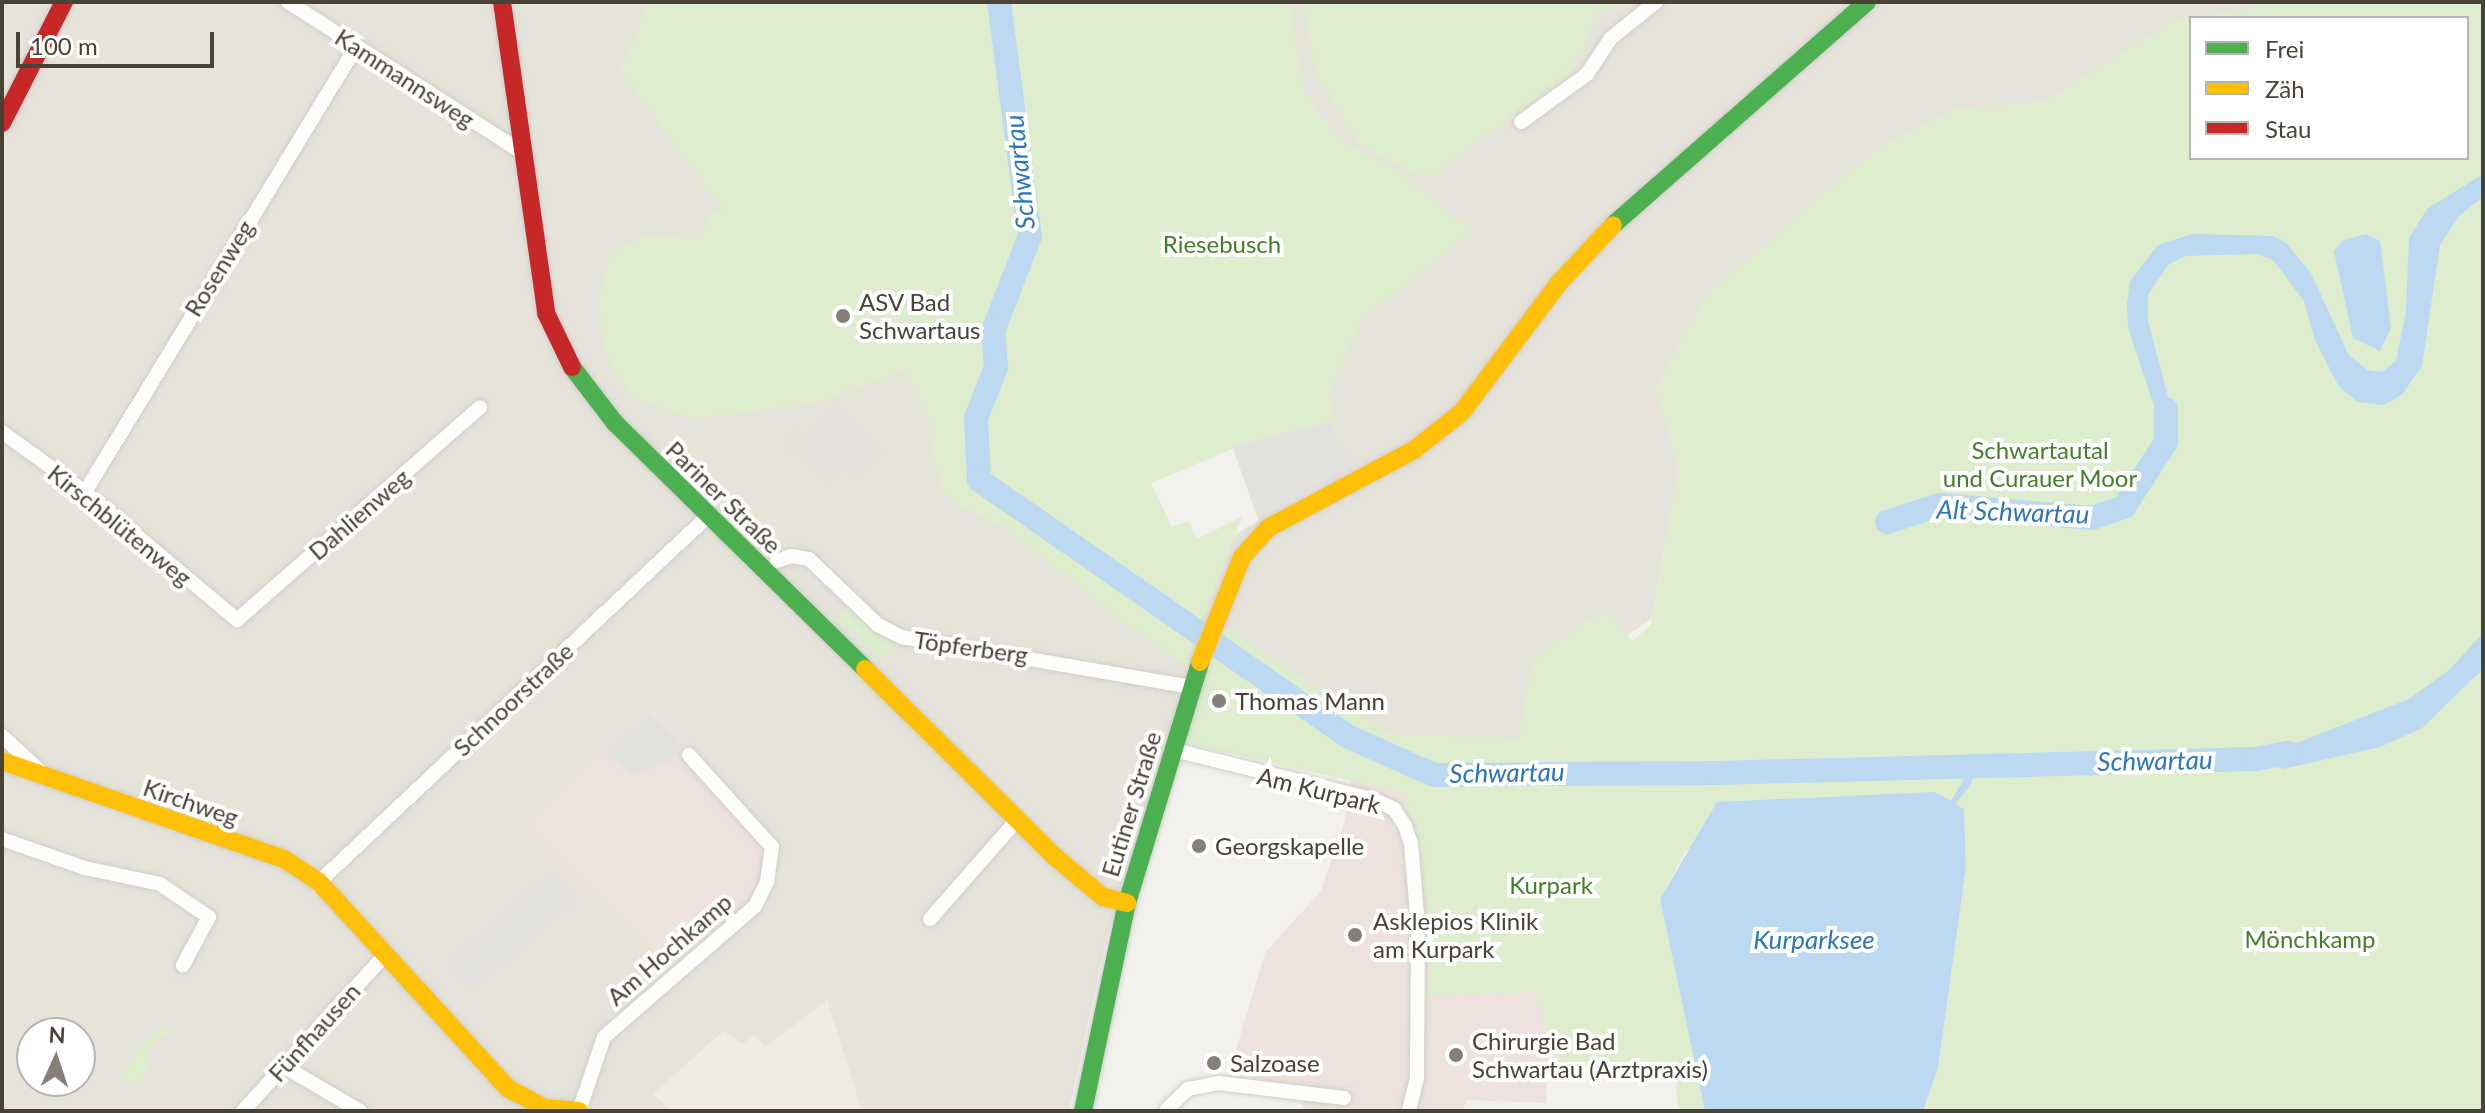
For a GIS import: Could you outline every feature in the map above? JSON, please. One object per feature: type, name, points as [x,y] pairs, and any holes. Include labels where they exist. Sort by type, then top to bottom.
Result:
[{"type":"street","points":[[2,123],[64,2]]},
{"type":"street","name":"Kammannsweg","points":[[288,2],[523,153]]},
{"type":"street","name":"Pariner Straße","points":[[502,2],[546,313],[560,346],[615,423],[1017,820],[1103,897],[1127,903]]},
{"type":"street","points":[[1521,122],[1587,74],[1611,38],[1656,2]]},
{"type":"street","name":"Eutiner Straße","points":[[1083,1111],[1127,903],[1191,687],[1230,577],[1268,528],[1414,450],[1462,412],[1559,283],[1636,201],[1867,2]]},
{"type":"street","name":"Rosenweg","points":[[85,492],[356,47]]},
{"type":"street","name":"Dahlienweg","points":[[237,620],[480,407]]},
{"type":"street","name":"Kirschblütenweg","points":[[2,432],[85,492],[237,620]]},
{"type":"street","name":"Schnoorstraße","points":[[319,882],[708,516]]},
{"type":"street","name":"Töpferberg","points":[[777,561],[809,559],[878,625],[902,637],[1191,687]]},
{"type":"street","name":"Kirchweg","points":[[2,736],[44,775]]},
{"type":"street","name":"Am Kurpark","points":[[1174,750],[1263,776],[1346,792],[1394,809],[1411,843],[1418,926],[1417,1087],[1409,1111]]},
{"type":"street","name":"Am Hochkamp","points":[[319,882],[509,1089],[545,1108],[579,1111],[604,1037],[755,906],[767,882],[772,847],[689,755]]},
{"type":"street","name":"Kirchweg","points":[[2,761],[284,859],[319,882]]},
{"type":"street","points":[[930,919],[1017,820]]},
{"type":"street","points":[[2,839],[85,868],[160,884],[209,917],[183,965]]},
{"type":"street","name":"Fünfhausen","points":[[243,1111],[386,954]]},
{"type":"street","points":[[283,1066],[360,1111]]},
{"type":"street","points":[[1167,1109],[1188,1089],[1218,1083],[1344,1098]]},
{"type":"shaded area","points":[[2,2],[701,2],[865,286],[965,491],[1219,544],[1350,467],[1323,408],[1396,170],[1344,143],[1306,96],[1284,2],[2262,2],[2244,10],[2176,20],[2045,102],[1954,109],[1876,150],[1707,295],[1656,388],[1679,468],[1652,618],[1557,685],[1554,777],[1174,741],[1108,932],[1069,1111],[2,1111]]},
{"type":"shaded area","points":[[833,407],[882,454],[859,477],[843,462],[825,481],[785,442],[796,431],[803,438]]},
{"type":"shaded area","points":[[1331,422],[1351,467],[1259,522],[1232,446]]},
{"type":"shaded area","points":[[649,707],[692,748],[677,764],[768,849],[750,896],[669,966],[522,825]]},
{"type":"shaded area","points":[[649,712],[686,748],[672,761],[631,775],[604,751]]},
{"type":"shaded area","name":"Asklepios Klinik am Kurpark","points":[[1351,779],[1403,792],[1409,804],[1430,917],[1428,995],[1536,992],[1550,1031],[1546,1103],[1466,1100],[1463,1111],[1302,1111],[1304,1095],[1226,1084],[1265,953],[1321,891],[1344,824]]},
{"type":"shaded area","points":[[553,872],[576,898],[471,990],[448,963]]},
{"type":"shaded area","points":[[827,1000],[862,1111],[671,1111],[653,1094],[723,1031],[743,1044],[754,1035],[765,1047]]},
{"type":"green space","name":"Schwartautal und Curauer Moor","points":[[649,2],[1289,2],[1306,96],[1344,143],[1396,170],[1474,231],[1363,318],[1329,392],[1340,439],[1251,441],[1151,483],[1172,527],[1189,521],[1197,539],[1242,517],[1202,621],[1226,628],[1390,734],[1519,739],[1532,660],[1586,620],[1609,614],[1632,641],[1651,625],[1679,468],[1656,388],[1707,295],[1876,150],[1954,109],[2045,102],[2176,20],[2189,18],[2189,160],[2469,160],[2469,16],[2203,16],[2244,10],[2262,2],[2483,2],[2483,1111],[1923,1111],[1938,1068],[1966,867],[1964,809],[1686,850],[1660,899],[1705,1111],[1678,1111],[1675,1073],[1558,1067],[1535,992],[1428,996],[1430,917],[1403,792],[1174,741],[1194,670],[1130,627],[1012,533],[961,507],[942,489],[931,449],[935,431],[906,370],[817,403],[694,419],[634,399],[604,353],[598,301],[611,253],[644,236],[702,238],[711,213],[724,211],[620,71]]},
{"type":"green space","points":[[1304,2],[1646,2],[1597,11],[1583,50],[1575,57],[1576,71],[1427,179],[1360,146],[1316,74]]},
{"type":"green space","points":[[848,605],[901,639],[882,661],[836,621]]},
{"type":"green space","points":[[162,1024],[169,1029],[167,1036],[160,1037],[144,1057],[150,1064],[135,1085],[120,1074]]},
{"type":"water","points":[[2483,174],[2483,197],[2459,216],[2440,245],[2422,366],[2402,395],[2383,405],[2358,402],[2339,387],[2315,340],[2304,301],[2273,260],[2258,254],[2185,256],[2168,265],[2148,295],[2148,321],[2175,423],[2166,442],[2128,328],[2127,304],[2130,281],[2158,245],[2192,234],[2273,236],[2286,243],[2311,273],[2348,354],[2367,370],[2382,372],[2396,361],[2406,311],[2409,238],[2427,209]]},
{"type":"water","points":[[2366,234],[2380,241],[2391,328],[2380,351],[2353,338],[2334,251],[2344,240]]},
{"type":"water","points":[[2483,633],[2483,669],[2422,728],[2380,747],[2283,769],[2256,759],[2409,699],[2449,670]]},
{"type":"water","name":"Kurparksee","points":[[1972,766],[1977,766],[1970,786],[1955,804],[1964,809],[1966,867],[1938,1068],[1923,1111],[1705,1111],[1660,899],[1717,802],[1934,792],[1951,801]]},
{"type":"waterway","name":"Schwartau","points":[[999,2],[1030,236],[993,331],[996,367],[976,418],[979,480],[1349,737],[1434,775],[1716,773],[2256,759],[2288,753]]},
{"type":"waterway","name":"Alt Schwartau","points":[[1887,522],[1940,505],[2092,518],[2124,507],[2166,442],[2166,409]]},
{"type":"traffic: fast","points":[[1613,225],[1867,2]]},
{"type":"traffic: fast","points":[[572,367],[615,423],[865,669]]},
{"type":"traffic: fast","points":[[1083,1111],[1127,903],[1200,662]]},
{"type":"traffic: slow","points":[[1200,662],[1242,557],[1268,528],[1414,450],[1462,412],[1559,283],[1613,225]]},
{"type":"traffic: slow","points":[[865,669],[1054,856],[1103,897],[1127,903]]},
{"type":"traffic: slow","points":[[2,761],[284,859],[319,882],[509,1089],[545,1108],[579,1111]]},
{"type":"traffic: jam","points":[[2,123],[64,2]]},
{"type":"traffic: jam","points":[[502,2],[546,313],[572,367]]},
{"type":"place","name":"ASV Bad Schwartaus","points":[[843,316]]},
{"type":"place","name":"Thomas Mann","points":[[1219,701]]},
{"type":"place","name":"Georgskapelle","points":[[1199,846]]},
{"type":"place","name":"Asklepios Klinik am Kurpark","points":[[1355,935]]},
{"type":"place","name":"Chirurgie Bad Schwartau (Arztpraxis)","points":[[1456,1055]]},
{"type":"place","name":"Salzoase","points":[[1214,1063]]},
{"type":"park label","name":"Riesebusch","points":[[1222,244]]},
{"type":"park label","name":"Kurpark","points":[[1551,885]]},
{"type":"park label","name":"Mönchkamp","points":[[2310,939]]}]
